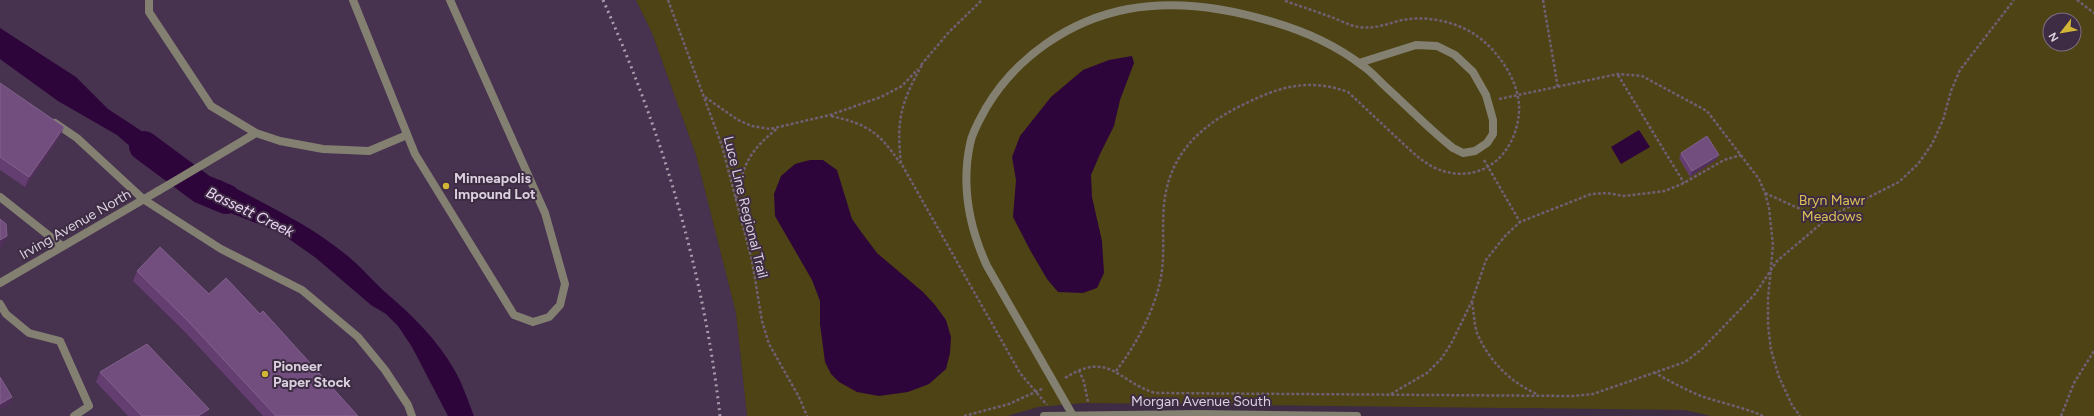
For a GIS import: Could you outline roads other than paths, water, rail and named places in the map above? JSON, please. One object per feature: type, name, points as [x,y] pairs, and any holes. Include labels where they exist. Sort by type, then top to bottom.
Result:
[{"type":"street","points":[[149,0],[149,12],[210,106],[256,133],[280,141],[323,149],[369,151],[407,135]]},
{"type":"street","points":[[353,0],[415,154],[514,315],[533,322],[549,317],[560,305],[565,284],[545,213],[450,0]]},
{"type":"street","points":[[1073,415],[987,266],[975,241],[968,212],[966,176],[970,143],[980,119],[994,95],[1011,73],[1036,51],[1054,39],[1094,18],[1129,8],[1174,5],[1211,7],[1275,22],[1313,37],[1359,63],[1453,148],[1463,153],[1478,149],[1487,143],[1493,134],[1493,120],[1487,101],[1473,72],[1455,55],[1437,46],[1416,45],[1359,63]]},
{"type":"street","points":[[45,116],[77,138],[142,199],[221,249],[302,290],[358,337],[385,370],[408,405],[412,416]]},
{"type":"street","name":"Irving Avenue North","points":[[0,283],[256,133]]},
{"type":"street","points":[[0,198],[62,246]]},
{"type":"street","points":[[0,304],[6,314],[28,333],[60,341],[89,406],[74,416]]},
{"type":"street","name":"Morgan Avenue South","points":[[1044,416],[1357,416]]},
{"type":"water","points":[[0,28],[76,77],[108,109],[140,130],[183,168],[168,176],[147,161],[117,135],[58,101],[0,59]]},
{"type":"water","points":[[1132,56],[1134,63],[1120,100],[1114,126],[1091,175],[1092,197],[1102,241],[1104,273],[1097,288],[1083,293],[1058,292],[1047,279],[1013,217],[1016,180],[1012,157],[1020,136],[1051,97],[1083,70],[1109,60]]},
{"type":"water","points":[[1639,130],[1650,147],[1621,164],[1611,147]]},
{"type":"water","points":[[810,160],[823,160],[837,170],[852,219],[862,233],[877,253],[923,292],[946,320],[951,337],[950,353],[946,369],[929,384],[908,392],[879,396],[857,392],[839,382],[831,374],[825,362],[820,324],[820,301],[812,280],[775,216],[774,194],[781,176],[795,164]]},
{"type":"water","points":[[200,176],[212,182],[220,180],[304,225],[335,246],[354,262],[414,319],[440,348],[458,376],[474,416],[448,416],[412,347],[398,326],[386,314],[371,305],[316,258],[279,232],[233,214],[207,201],[184,185]]},
{"type":"waterway","name":"Bassett Creek","points":[[144,146],[202,189],[226,199]]},
{"type":"railway","points":[[603,0],[644,100],[678,204],[692,256],[703,309],[713,362],[720,416]]},
{"type":"place","name":"Minneapolis Impound Lot","points":[[446,186]]},
{"type":"place","name":"Pioneer Paper Stock","points":[[265,374]]},
{"type":"park label","name":"Bryn Mawr Meadows","points":[[1832,208]]}]
